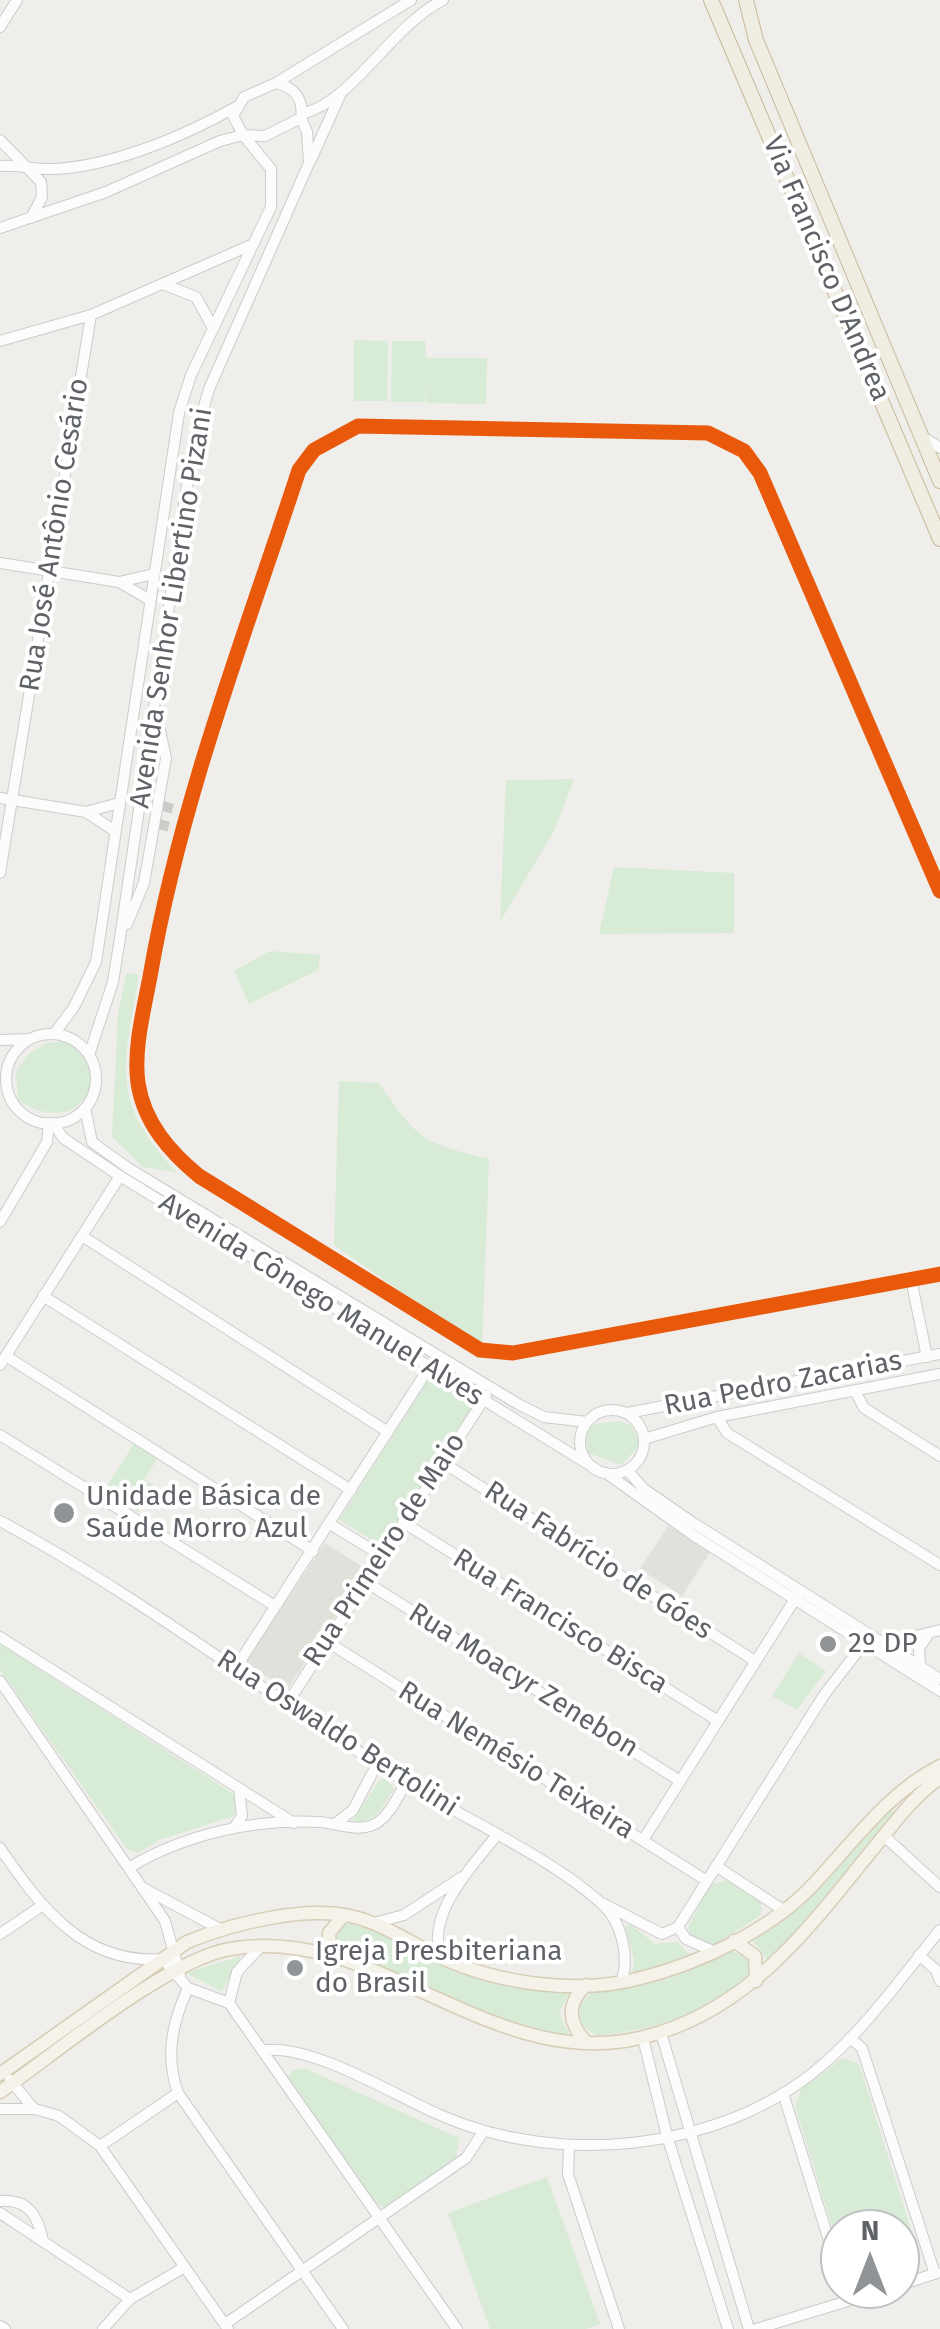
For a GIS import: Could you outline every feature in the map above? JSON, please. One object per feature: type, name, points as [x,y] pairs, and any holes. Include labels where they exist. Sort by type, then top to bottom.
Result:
[{"type":"highway","name":"Via Francisco D'Andrea","points":[[711,0],[940,539]]},
{"type":"highway","name":"Via Francisco D'Andrea","points":[[746,0],[756,40],[940,482]]},
{"type":"main road","points":[[1,2070],[168,1955],[220,1929],[273,1918],[345,1915],[374,1922],[442,1958],[517,1980],[586,1985],[658,1974],[734,1940],[784,1910],[903,1790],[940,1766]]},
{"type":"main road","points":[[0,2092],[228,1949],[260,1946],[330,1953],[518,2034],[586,2042],[661,2033],[756,1982],[778,1963],[912,1801],[940,1778]]},
{"type":"main road","points":[[330,1953],[329,1933],[345,1915]]},
{"type":"main road","points":[[734,1940],[754,1956],[756,1982]]},
{"type":"main road","points":[[586,1985],[571,2007],[571,2019],[586,2042]]},
{"type":"street","points":[[0,26],[17,0]]},
{"type":"street","points":[[0,166],[20,164],[51,169],[94,163],[211,120],[410,0]]},
{"type":"street","points":[[0,228],[243,135],[266,136],[322,106],[402,28],[442,0]]},
{"type":"street","points":[[276,83],[294,90],[309,162]]},
{"type":"street","name":"Avenida Senhor Libertino Pizani","points":[[89,1054],[112,982],[120,938],[193,444],[209,389],[342,90]]},
{"type":"street","points":[[236,107],[236,126],[243,135]]},
{"type":"street","name":"Avenida Senhor Libertino Pizani","points":[[54,1034],[74,1007],[96,962],[179,413],[213,328],[271,207],[271,168],[243,135]]},
{"type":"street","points":[[0,140],[41,182],[42,196],[31,218]]},
{"type":"street","points":[[0,340],[90,315],[251,245]]},
{"type":"street","points":[[164,285],[196,298],[213,328]]},
{"type":"street","name":"Rua José Antônio Cesário","points":[[0,874],[6,799],[50,569],[90,315]]},
{"type":"street","points":[[120,938],[167,827],[187,814],[299,470],[324,442],[358,426],[708,433],[744,451],[760,473],[940,891]]},
{"type":"street","points":[[921,436],[940,448]]},
{"type":"street","points":[[0,563],[119,582],[150,600]]},
{"type":"street","points":[[119,582],[154,574]]},
{"type":"street","points":[[154,703],[166,758],[167,827],[157,936],[138,1050],[138,1084],[150,1119],[169,1151],[199,1176],[480,1350],[513,1353],[940,1274]]},
{"type":"street","points":[[6,799],[86,812],[115,831]]},
{"type":"street","points":[[86,812],[119,802]]},
{"type":"street","points":[[165,807],[187,814]]},
{"type":"street","points":[[0,1040],[54,1034],[68,1037],[89,1054],[96,1082],[85,1108],[51,1124],[26,1116],[5,1095],[7,1070],[20,1046],[30,1039]]},
{"type":"street","name":"Avenida Cônego Manuel Alves","points":[[85,1108],[88,1133],[100,1150],[518,1404],[544,1417],[587,1422]]},
{"type":"street","points":[[1,1219],[48,1142],[51,1124]]},
{"type":"street","name":"Avenida Cônego Manuel Alves","points":[[51,1124],[64,1138],[120,1176],[797,1595],[940,1678]]},
{"type":"street","points":[[120,1176],[3,1360],[312,1551]]},
{"type":"street","points":[[82,1236],[388,1432]]},
{"type":"street","points":[[911,1279],[927,1356]]},
{"type":"street","points":[[44,1296],[351,1490]]},
{"type":"street","points":[[235,1669],[437,1354]]},
{"type":"street","name":"Rua Pedro Zacarias","points":[[627,1413],[940,1354]]},
{"type":"street","name":"Rua Pedro Zacarias","points":[[644,1440],[717,1417],[940,1374]]},
{"type":"street","points":[[854,1390],[864,1408],[940,1456]]},
{"type":"street","points":[[482,1399],[492,1394],[518,1404]]},
{"type":"street","name":"Rua Primeiro de Maio","points":[[289,1701],[482,1399]]},
{"type":"street","points":[[606,1410],[627,1413],[641,1429],[644,1440],[640,1457],[627,1470],[601,1471],[587,1462],[580,1442],[587,1422],[606,1410]]},
{"type":"street","points":[[717,1417],[727,1433],[940,1565]]},
{"type":"street","points":[[0,1435],[275,1606]]},
{"type":"street","name":"Rua Fabrício de Góes","points":[[442,1462],[755,1661]]},
{"type":"street","name":"Avenida Cônego Manuel Alves","points":[[627,1470],[660,1500],[940,1691]]},
{"type":"street","name":"Rua Oswaldo Bertolini","points":[[0,1521],[289,1701],[406,1782],[603,1904],[662,1934],[678,1927]]},
{"type":"street","name":"Rua Francisco Bisca","points":[[402,1522],[718,1721]]},
{"type":"street","points":[[330,1524],[382,1556]]},
{"type":"street","name":"Rua Moacyr Zenebon","points":[[366,1582],[680,1781]]},
{"type":"street","points":[[643,1840],[797,1595]]},
{"type":"street","points":[[883,1643],[896,1644],[934,1632]]},
{"type":"street","points":[[920,1666],[919,1648],[934,1632]]},
{"type":"street","points":[[0,1637],[294,1823]]},
{"type":"street","name":"Rua Nemésio Teixeira","points":[[326,1641],[707,1880]]},
{"type":"street","points":[[713,1950],[686,1940],[678,1927],[824,1696],[864,1642]]},
{"type":"street","points":[[0,1680],[144,1888],[171,1933],[168,1955],[180,1977],[229,2003],[457,2329]]},
{"type":"street","points":[[0,1706],[12,1698]]},
{"type":"street","points":[[335,1824],[353,1810],[378,1762]]},
{"type":"street","points":[[130,1867],[184,1840],[234,1828],[294,1823],[373,1825],[385,1816],[406,1782]]},
{"type":"street","points":[[234,1828],[242,1816],[239,1788]]},
{"type":"street","points":[[442,1958],[436,1934],[466,1873],[497,1836]]},
{"type":"street","points":[[884,1836],[940,1887]]},
{"type":"street","points":[[0,1848],[43,1905],[80,1940],[110,1956],[136,1961],[168,1955]]},
{"type":"street","points":[[716,1866],[784,1910]]},
{"type":"street","points":[[374,1922],[404,1915],[466,1873]]},
{"type":"street","points":[[144,1888],[220,1929]]},
{"type":"street","points":[[603,1904],[620,1932],[625,1959],[621,1982]]},
{"type":"street","points":[[0,1934],[43,1905]]},
{"type":"street","points":[[265,2050],[297,2052],[483,2132],[569,2148],[668,2136],[782,2094],[850,2038],[940,1930]]},
{"type":"street","points":[[229,2003],[237,1972],[260,1946]]},
{"type":"street","points":[[920,1955],[936,1970],[940,1981]]},
{"type":"street","points":[[180,1977],[172,2031],[172,2077],[178,2094],[343,2329]]},
{"type":"street","points":[[661,2033],[752,2329],[821,2309]]},
{"type":"street","points":[[643,2038],[668,2136],[728,2329]]},
{"type":"street","points":[[850,2038],[862,2048],[937,2273]]},
{"type":"street","points":[[1,2070],[35,2109]]},
{"type":"street","points":[[100,2146],[178,2094]]},
{"type":"street","points":[[782,2094],[820,2213]]},
{"type":"street","points":[[0,2109],[35,2109],[59,2116],[100,2146],[227,2327],[301,2268],[466,2158],[483,2132]]},
{"type":"street","points":[[569,2148],[568,2174],[619,2329]]},
{"type":"street","points":[[0,2202],[23,2204],[33,2211],[43,2241]]},
{"type":"street","points":[[0,2213],[130,2299]]},
{"type":"street","points":[[103,2329],[130,2299],[183,2268]]},
{"type":"shaded area","points":[[668,1526],[710,1552],[682,1596],[640,1569]]},
{"type":"shaded area","points":[[325,1543],[366,1569],[287,1690],[245,1662]]},
{"type":"green space","points":[[354,340],[388,341],[387,401],[354,401]]},
{"type":"green space","points":[[392,341],[425,341],[426,358],[487,358],[486,404],[426,403],[426,383],[425,402],[391,402]]},
{"type":"green space","points":[[574,779],[555,829],[500,922],[506,780]]},
{"type":"green space","points":[[614,867],[734,873],[734,933],[599,934]]},
{"type":"green space","points":[[270,951],[320,955],[318,970],[249,1004],[234,971]]},
{"type":"green space","points":[[126,973],[139,975],[126,1058],[131,1102],[155,1147],[177,1172],[143,1167],[112,1137],[118,1014]]},
{"type":"green space","points":[[47,1043],[71,1044],[86,1054],[92,1069],[91,1086],[82,1101],[67,1111],[45,1112],[18,1100],[16,1072],[28,1054]]},
{"type":"green space","points":[[339,1081],[379,1083],[423,1136],[489,1159],[482,1348],[334,1245]]},
{"type":"green space","points":[[430,1377],[477,1404],[384,1547],[339,1520]]},
{"type":"green space","points":[[621,1421],[632,1426],[640,1444],[622,1465],[588,1453],[585,1432],[594,1424]]},
{"type":"green space","points":[[135,1442],[159,1457],[144,1479],[156,1487],[138,1512],[103,1492]]},
{"type":"green space","points":[[0,1644],[232,1793],[237,1804],[234,1816],[159,1840],[138,1853],[127,1849],[0,1670]]},
{"type":"green space","points":[[799,1653],[826,1671],[797,1710],[772,1696]]},
{"type":"green space","points":[[386,1778],[394,1789],[382,1808],[367,1820],[352,1822],[379,1781]]},
{"type":"green space","points":[[890,1807],[895,1813],[770,1963],[751,1939]]},
{"type":"green space","points":[[728,1880],[761,1900],[761,1915],[713,1946],[692,1939],[688,1928],[710,1884]]},
{"type":"green space","points":[[343,1922],[379,1933],[435,1961],[484,1979],[570,1991],[559,2013],[571,2038],[500,2020],[335,1947],[331,1932]]},
{"type":"green space","points":[[630,1924],[655,1944],[677,1942],[692,1957],[632,1977],[634,1959],[625,1926]]},
{"type":"green space","points":[[730,1951],[747,1956],[749,1977],[696,2011],[638,2030],[596,2036],[581,2024],[579,2006],[592,1992],[665,1980]]},
{"type":"green space","points":[[241,1956],[222,1992],[186,1973]]},
{"type":"green space","points":[[843,2058],[859,2064],[905,2209],[827,2209],[795,2106],[801,2089]]},
{"type":"green space","points":[[304,2068],[459,2138],[456,2160],[394,2204],[382,2207],[373,2201],[290,2089],[288,2078],[293,2070]]},
{"type":"green space","points":[[547,2177],[600,2324],[586,2329],[490,2329],[448,2213]]},
{"type":"tunnel","points":[[163,806],[174,809]]},
{"type":"tunnel","points":[[159,824],[170,827]]},
{"type":"cycle path","points":[[940,891],[760,473],[744,451],[708,433],[358,426],[314,450],[299,470],[216,718],[179,843],[143,1012],[137,1069],[141,1097],[152,1124],[199,1176],[480,1350],[513,1353],[940,1274]]},
{"type":"place","name":"Unidade Básica de Saúde Morro Azul","points":[[64,1513]]},
{"type":"place","name":"2º DP","points":[[828,1644]]},
{"type":"place","name":"Igreja Presbiteriana do Brasil","points":[[295,1968]]}]
